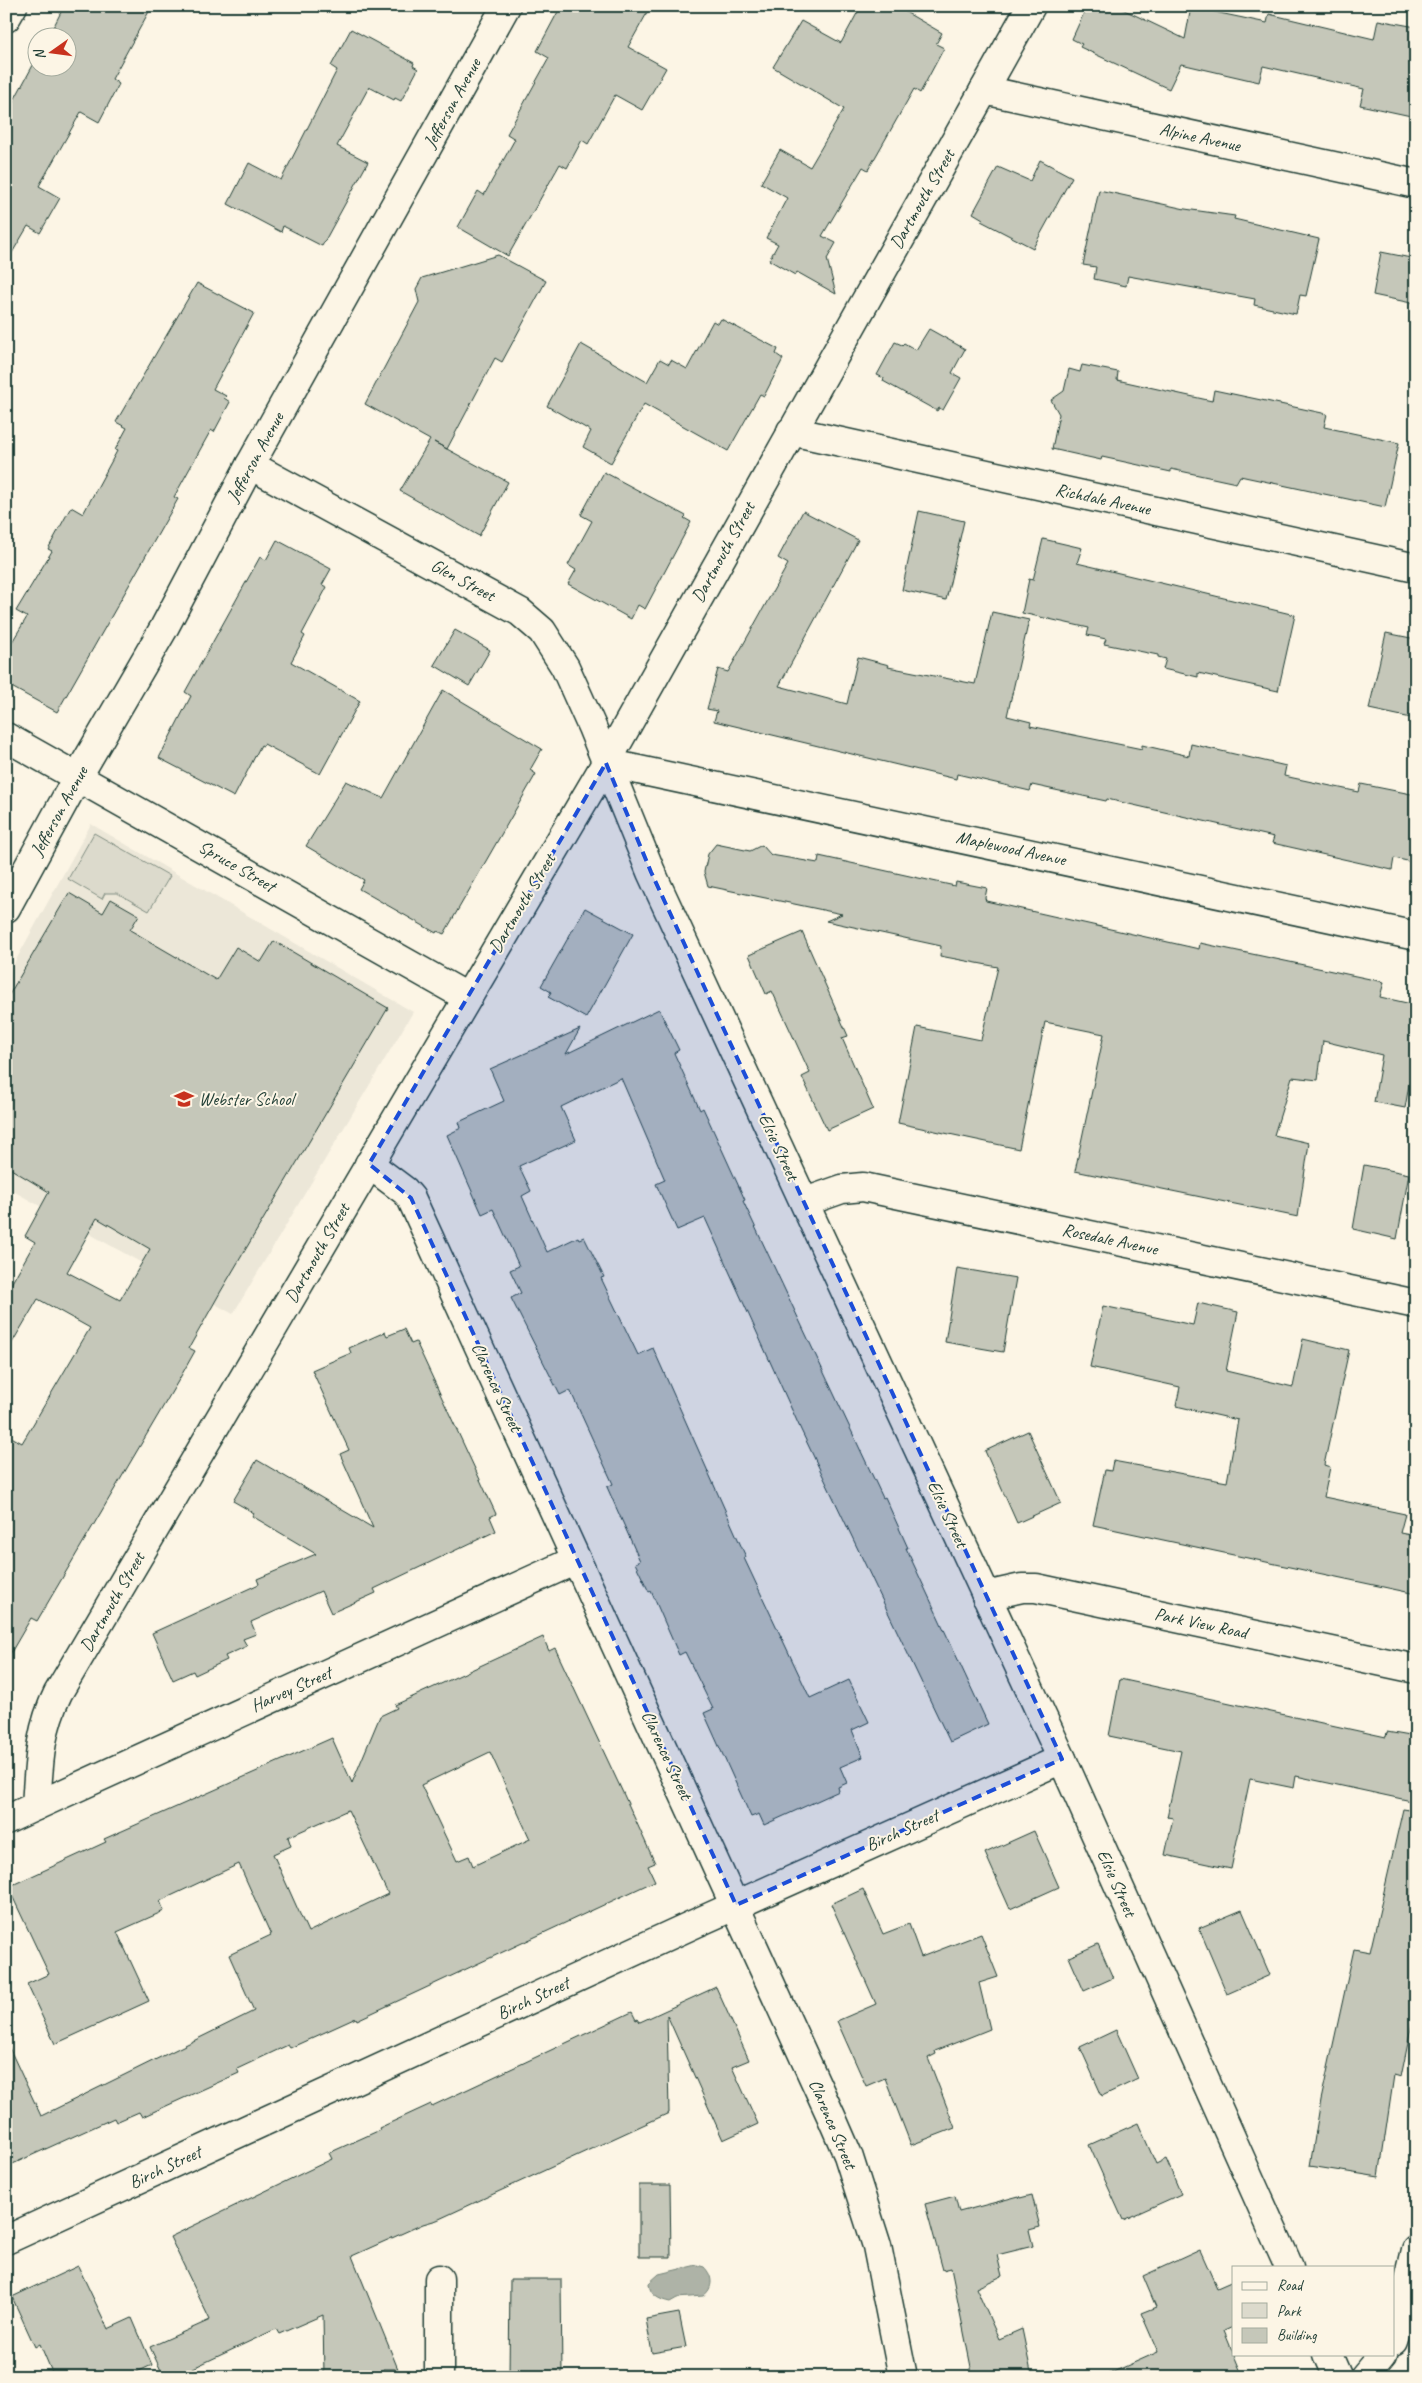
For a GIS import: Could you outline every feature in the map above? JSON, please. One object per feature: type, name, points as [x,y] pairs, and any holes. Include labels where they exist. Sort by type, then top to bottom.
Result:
[{"type":"street","points":[[6,18],[13,6]]},
{"type":"street","name":"Jefferson Avenue","points":[[6,908],[78,776],[164,628],[250,465],[506,6]]},
{"type":"street","name":"Dartmouth Street","points":[[36,1806],[40,1744],[47,1717],[58,1693],[606,763],[791,430],[1031,6]]},
{"type":"street","name":"Alpine Avenue","points":[[984,90],[1416,184]]},
{"type":"street","name":"Richdale Avenue","points":[[791,430],[1416,568]]},
{"type":"street","name":"Glen Street","points":[[250,465],[509,605],[532,621],[559,654],[606,763]]},
{"type":"street","name":"Spruce Street","points":[[6,737],[467,997]]},
{"type":"street","name":"Maplewood Avenue","points":[[606,763],[1416,936]]},
{"type":"street","name":"Elsie Street","points":[[606,763],[651,872],[1062,1758],[1289,2266]]},
{"type":"street","name":"Clarence Street","points":[[368,1164],[405,1191],[411,1198],[736,1905],[851,2163],[876,2246],[903,2377]]},
{"type":"street","name":"Rosedale Avenue","points":[[804,1202],[842,1189],[863,1187],[1416,1304]]},
{"type":"street","name":"Harvey Street","points":[[6,1820],[576,1560]]},
{"type":"street","name":"Park View Road","points":[[986,1596],[1022,1588],[1036,1588],[1416,1669]]},
{"type":"street","name":"Birch Street","points":[[6,2240],[736,1905],[1062,1758]]},
{"type":"street","points":[[1394,2338],[1400,2323],[1416,2250]]},
{"type":"street","points":[[439,2279],[439,2377]]},
{"type":"street","points":[[1329,2356],[1338,2377]]},
{"type":"street","points":[[1364,2377],[1382,2356]]},
{"type":"highlighted area","points":[[606,763],[651,872],[1062,1759],[736,1905],[411,1198],[369,1164]]},
{"type":"shaded area","name":"Webster School","points":[[91,824],[413,1012],[233,1314],[6,1187],[6,978]]},
{"type":"shaded area","points":[[697,2265],[704,2267],[711,2278],[711,2286],[703,2296],[677,2298],[670,2302],[662,2300],[651,2291],[649,2283],[659,2274]]},
{"type":"green space","points":[[94,833],[170,876],[149,911],[117,893],[105,893],[102,899],[68,879]]},
{"type":"building","points":[[64,6],[152,6],[112,79],[119,84],[99,122],[81,112],[39,186],[60,198],[40,233],[28,226],[6,263],[6,115],[28,74],[28,78],[78,78],[78,28],[53,28]]},
{"type":"building","points":[[561,6],[651,6],[628,47],[666,68],[642,110],[615,95],[588,144],[582,140],[567,168],[560,164],[508,256],[458,227],[478,191],[484,195],[515,139],[507,134],[549,58],[537,51]]},
{"type":"building","points":[[861,6],[895,6],[942,33],[936,44],[944,48],[920,93],[914,89],[868,170],[863,167],[822,236],[836,243],[827,259],[836,294],[797,272],[795,275],[769,260],[778,244],[766,238],[787,198],[761,183],[780,150],[810,167],[844,109],[773,67],[801,21],[841,43]]},
{"type":"building","points":[[1087,6],[1116,6],[1185,39],[1191,7],[1267,23],[1269,14],[1374,39],[1378,20],[1416,27],[1416,92],[1411,116],[1360,105],[1364,89],[1263,66],[1259,82],[1181,64],[1169,89],[1080,47],[1082,44],[1072,39]]},
{"type":"building","points":[[351,29],[414,63],[413,66],[418,69],[401,101],[395,98],[394,100],[369,87],[337,146],[368,162],[322,246],[283,226],[281,232],[228,204],[249,163],[281,180],[337,70],[331,66]]},
{"type":"building","points":[[1040,160],[1072,177],[1033,248],[981,221],[983,219],[973,213],[998,167],[1030,181]]},
{"type":"building","points":[[1099,190],[1185,209],[1235,216],[1234,219],[1319,239],[1306,296],[1300,295],[1296,314],[1254,305],[1255,299],[1128,276],[1126,286],[1094,279],[1096,267],[1083,265]]},
{"type":"building","points":[[1381,252],[1416,259],[1416,304],[1373,295]]},
{"type":"building","points":[[498,255],[546,281],[502,362],[495,358],[447,449],[434,442],[508,482],[479,536],[400,491],[430,440],[365,404],[419,302],[416,289],[422,278]]},
{"type":"building","points":[[197,283],[254,313],[213,389],[226,396],[224,398],[230,402],[214,432],[211,430],[174,497],[178,499],[57,712],[6,684],[6,652],[27,617],[16,611],[52,551],[48,549],[71,507],[83,514],[117,451],[115,450],[127,428],[116,422]]},
{"type":"building","points":[[721,319],[778,349],[776,354],[783,359],[764,396],[760,394],[728,451],[644,404],[611,463],[583,447],[591,431],[547,406],[581,344],[647,382],[660,359],[669,364],[671,360],[687,369],[713,321],[718,324]]},
{"type":"building","points":[[929,329],[965,349],[952,373],[961,378],[943,410],[939,408],[937,411],[883,381],[884,378],[877,375],[895,342],[902,345],[904,343],[916,350]]},
{"type":"building","points":[[1082,365],[1118,372],[1117,380],[1212,401],[1214,390],[1327,414],[1324,427],[1399,443],[1385,507],[1240,476],[1236,483],[1171,469],[1171,472],[1102,457],[1101,460],[1052,449],[1059,414],[1051,400],[1064,391],[1069,369],[1080,372]]},
{"type":"building","points":[[604,472],[686,516],[684,518],[691,522],[645,609],[638,605],[631,619],[568,584],[576,570],[568,565],[592,521],[581,515]]},
{"type":"building","points":[[803,511],[858,540],[779,686],[847,704],[858,657],[889,665],[888,667],[975,684],[992,612],[1029,620],[1007,716],[1031,722],[1030,726],[1142,749],[1142,745],[1189,756],[1191,744],[1286,766],[1284,776],[1359,792],[1361,784],[1416,795],[1416,863],[1394,858],[1392,870],[1272,843],[1274,837],[1107,799],[1106,801],[1032,785],[1030,791],[957,774],[956,779],[714,721],[717,711],[707,709],[718,669],[728,672],[788,564],[778,558]]},
{"type":"building","points":[[919,511],[964,521],[946,600],[902,590]]},
{"type":"building","points":[[1043,539],[1082,548],[1077,563],[1295,615],[1278,691],[1198,673],[1198,677],[1163,669],[1166,659],[1158,657],[1158,655],[1104,644],[1106,639],[1087,635],[1089,628],[1022,613],[1029,579],[1033,580]]},
{"type":"building","points":[[277,540],[331,569],[322,585],[327,587],[302,634],[305,636],[291,662],[360,701],[320,774],[264,744],[263,746],[261,745],[234,797],[159,758],[191,696],[185,692],[260,557],[266,560]]},
{"type":"building","points":[[455,630],[490,650],[469,686],[434,665]]},
{"type":"building","points":[[1386,633],[1416,639],[1416,719],[1369,709]]},
{"type":"building","points":[[443,690],[542,749],[530,770],[536,774],[444,934],[437,931],[436,933],[359,889],[364,880],[306,846],[346,781],[383,798]]},
{"type":"building","points":[[716,844],[750,851],[762,845],[771,855],[818,863],[819,856],[955,886],[956,882],[987,888],[986,901],[1199,949],[1200,943],[1384,982],[1380,997],[1416,1005],[1416,1069],[1412,1068],[1405,1108],[1374,1102],[1382,1055],[1323,1041],[1318,1080],[1292,1077],[1274,1135],[1309,1143],[1298,1217],[1075,1171],[1104,1034],[1045,1022],[1019,1149],[898,1123],[917,1027],[981,1040],[998,967],[940,956],[941,946],[826,921],[842,914],[708,886],[704,872],[708,854]]},
{"type":"building","name":"Webster School","points":[[69,893],[103,913],[111,899],[139,915],[130,930],[216,980],[236,947],[261,962],[274,941],[388,1008],[221,1291],[189,1348],[195,1351],[177,1383],[37,1621],[31,1618],[6,1661],[6,1434],[22,1443],[90,1328],[38,1299],[6,1353],[6,1293],[35,1242],[25,1236],[49,1192],[6,1166],[6,1000]],"holes":[[[97,1218],[150,1249],[120,1300],[67,1272]]]},
{"type":"building","points":[[585,908],[633,934],[586,1018],[548,997],[551,992],[541,986]]},
{"type":"building","points":[[802,932],[848,1036],[842,1038],[873,1109],[827,1130],[802,1077],[810,1073],[772,991],[766,994],[749,955]]},
{"type":"building","points":[[659,1009],[679,1050],[674,1053],[700,1110],[703,1108],[745,1200],[743,1201],[883,1498],[885,1497],[908,1548],[906,1548],[988,1724],[950,1742],[801,1430],[705,1218],[677,1230],[656,1184],[665,1180],[621,1078],[561,1107],[576,1140],[519,1166],[531,1191],[522,1196],[547,1252],[578,1237],[579,1239],[584,1237],[604,1277],[601,1278],[638,1355],[653,1348],[746,1557],[744,1558],[810,1698],[849,1680],[869,1722],[852,1730],[863,1757],[840,1767],[847,1783],[838,1787],[839,1791],[764,1825],[759,1814],[751,1817],[704,1713],[713,1709],[685,1652],[679,1655],[651,1591],[649,1592],[635,1563],[640,1561],[607,1487],[613,1484],[570,1390],[560,1395],[511,1298],[521,1293],[510,1270],[519,1266],[493,1209],[482,1214],[447,1135],[461,1128],[459,1122],[504,1101],[490,1069],[580,1029],[566,1054]]},
{"type":"building","points":[[1364,1165],[1409,1174],[1397,1239],[1353,1229]]},
{"type":"building","points":[[957,1268],[1016,1278],[1003,1352],[945,1342]]},
{"type":"building","points":[[1198,1303],[1238,1312],[1226,1371],[1293,1387],[1303,1339],[1349,1350],[1324,1465],[1330,1467],[1324,1497],[1405,1514],[1400,1533],[1416,1536],[1416,1594],[1093,1525],[1105,1470],[1111,1471],[1113,1461],[1227,1482],[1238,1420],[1176,1406],[1180,1387],[1090,1367],[1103,1306],[1193,1325]]},
{"type":"building","points":[[404,1329],[411,1344],[416,1342],[496,1514],[490,1517],[496,1531],[374,1589],[376,1593],[331,1613],[321,1591],[251,1622],[256,1634],[243,1639],[247,1646],[225,1656],[227,1660],[195,1675],[193,1671],[173,1680],[152,1633],[259,1584],[257,1579],[316,1554],[252,1516],[254,1513],[233,1501],[257,1460],[373,1528],[340,1454],[349,1450],[312,1370],[351,1353],[349,1348],[385,1332],[387,1336]]},
{"type":"building","points":[[1028,1431],[1061,1503],[1017,1523],[985,1451]]},
{"type":"building","points":[[543,1637],[549,1651],[555,1648],[624,1795],[655,1863],[648,1866],[655,1881],[357,2020],[356,2018],[290,2048],[288,2045],[237,2069],[239,2073],[142,2117],[139,2112],[116,2122],[114,2118],[6,2167],[6,2041],[41,2116],[254,2011],[229,1955],[271,1935],[239,1864],[160,1901],[164,1911],[117,1932],[149,2001],[55,2044],[27,1984],[49,1974],[8,1887],[106,1842],[104,1839],[332,1738],[352,1783],[380,1716],[397,1708],[395,1705]],"holes":[[[490,1752],[530,1839],[473,1866],[469,1856],[457,1861],[421,1785]],[[348,1810],[388,1894],[308,1932],[273,1854],[291,1846],[288,1837]]]},
{"type":"building","points":[[1120,1679],[1386,1737],[1387,1732],[1416,1737],[1416,1802],[1296,1776],[1294,1788],[1250,1779],[1231,1869],[1165,1855],[1173,1818],[1167,1817],[1181,1751],[1109,1736]]},
{"type":"building","points":[[1403,1809],[1416,1811],[1416,2004],[1401,2077],[1394,2075],[1379,2177],[1310,2166],[1321,2100],[1354,1949],[1370,1952]]},
{"type":"building","points":[[1034,1831],[1059,1887],[1010,1909],[985,1853]]},
{"type":"building","points":[[863,1889],[883,1934],[909,1924],[921,1957],[981,1934],[998,1977],[979,1983],[990,2029],[935,2051],[936,2054],[928,2058],[955,2128],[911,2145],[885,2078],[866,2086],[837,2021],[876,2004],[831,1904]]},
{"type":"building","points":[[1242,1910],[1270,1975],[1227,1994],[1199,1928]]},
{"type":"building","points":[[1098,1944],[1113,1978],[1084,1991],[1069,1957]]},
{"type":"building","points":[[716,1987],[749,2060],[732,2067],[758,2124],[723,2140],[667,2015],[669,2113],[437,2220],[423,2224],[352,2256],[398,2369],[383,2369],[383,2377],[324,2377],[323,2315],[279,2334],[276,2329],[174,2377],[164,2377],[150,2347],[210,2320],[170,2237],[332,2159],[329,2153],[431,2104],[432,2106],[632,2012],[636,2020],[638,2019],[640,2022]]},
{"type":"building","points":[[1116,2030],[1138,2079],[1102,2096],[1080,2047]]},
{"type":"building","points":[[1138,2123],[1156,2164],[1166,2159],[1181,2194],[1123,2220],[1089,2145]]},
{"type":"building","points":[[639,2185],[670,2185],[671,2257],[639,2257]]},
{"type":"building","points":[[1032,2195],[1040,2227],[1029,2230],[1033,2246],[997,2255],[1002,2276],[976,2288],[999,2339],[1022,2329],[1032,2377],[973,2377],[951,2268],[943,2270],[925,2204],[955,2196],[959,2212],[1019,2196],[1020,2198]]},
{"type":"building","points":[[1200,2250],[1217,2288],[1232,2281],[1232,2327],[1224,2331],[1232,2350],[1232,2356],[1234,2356],[1243,2377],[1102,2377],[1158,2352],[1141,2313],[1156,2307],[1143,2276]]},
{"type":"building","points":[[78,2266],[108,2329],[132,2318],[152,2365],[126,2377],[54,2377],[40,2344],[35,2347],[12,2297]]},
{"type":"building","points":[[510,2279],[561,2279],[562,2377],[509,2377]]},
{"type":"building","points":[[679,2313],[686,2347],[652,2353],[646,2319]]},
{"type":"place","name":"Webster School","points":[[184,1099]]}]
